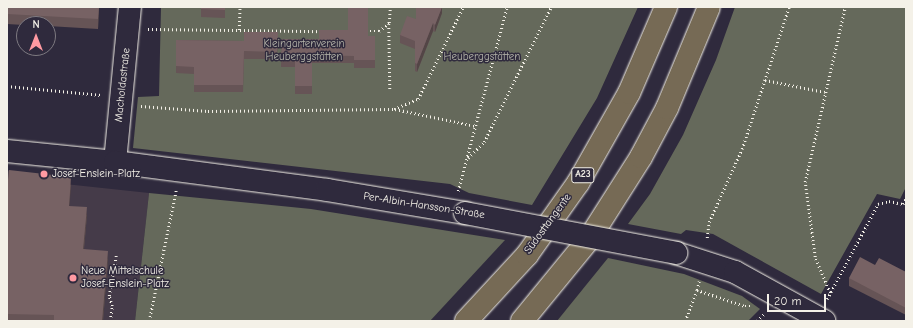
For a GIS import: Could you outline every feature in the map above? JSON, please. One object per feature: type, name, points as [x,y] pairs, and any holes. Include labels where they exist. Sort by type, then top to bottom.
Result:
[{"type":"highway","name":"Südosttangente","points":[[466,321],[526,255],[578,183],[630,93],[666,7]]},
{"type":"highway","points":[[522,321],[589,239],[641,158],[670,102],[709,7]]},
{"type":"street","name":"Macholdastraße","points":[[115,162],[130,17]]},
{"type":"street","name":"Per-Albin-Hansson-Straße","points":[[7,151],[115,162],[327,190],[461,204],[676,253],[735,272],[821,319]]},
{"type":"path","points":[[239,30],[240,7]]},
{"type":"path","points":[[390,7],[390,89]]},
{"type":"path","points":[[394,109],[418,99],[463,7]]},
{"type":"path","points":[[461,204],[468,158],[507,7]]},
{"type":"path","points":[[468,158],[484,142],[552,7]]},
{"type":"path","points":[[707,238],[709,222],[742,149],[789,7]]},
{"type":"path","points":[[830,293],[815,257],[805,182],[824,92],[845,7]]},
{"type":"path","points":[[130,17],[239,30],[325,31]]},
{"type":"path","points":[[364,31],[379,31],[389,23]]},
{"type":"path","points":[[765,80],[824,92]]},
{"type":"path","points":[[7,86],[121,101],[208,110],[394,109],[476,126]]},
{"type":"path","points":[[150,321],[177,184]]},
{"type":"path","points":[[821,319],[830,293],[878,204],[889,202],[905,205],[906,198]]},
{"type":"path","points":[[110,321],[112,306],[109,296],[116,256]]},
{"type":"path","points":[[685,321],[697,290],[745,306],[759,306]]},
{"type":"shaded area","name":"Neue Mittelschule Josef-Enslein-Platz","points":[[10,170],[9,178],[149,193],[135,321],[7,321],[7,171]]},
{"type":"green space","points":[[161,7],[638,7],[597,98],[532,205],[469,193],[450,184],[133,148],[138,97],[159,96]]},
{"type":"green space","points":[[735,7],[906,7],[906,187],[900,199],[877,194],[821,294],[713,234],[686,230],[681,234],[628,224],[650,194],[683,135],[716,60]]},
{"type":"green space","points":[[149,193],[311,209],[505,240],[430,321],[135,321]]},
{"type":"green space","points":[[608,258],[684,274],[742,296],[760,309],[748,321],[557,321]]},
{"type":"building","points":[[7,7],[99,7],[98,19],[7,14]]},
{"type":"building","points":[[201,7],[225,7],[225,10],[201,9]]},
{"type":"building","points":[[348,7],[368,7],[368,36],[375,36],[375,60],[354,60],[354,56],[312,55],[312,86],[295,86],[295,59],[281,59],[282,39],[319,39],[319,30],[348,30]]},
{"type":"building","points":[[416,7],[442,7],[435,25],[433,23],[417,64],[415,63],[415,41],[400,35],[407,16],[416,19]]},
{"type":"building","points":[[244,32],[278,32],[277,52],[244,51],[243,85],[194,85],[194,67],[176,66],[176,40],[244,41]]},
{"type":"building","name":"Neue Mittelschule Josef-Enslein-Platz","points":[[9,170],[71,177],[69,206],[87,207],[83,249],[108,251],[102,321],[54,321],[54,315],[7,314],[7,190]]},
{"type":"building","points":[[860,257],[875,265],[879,258],[906,272],[906,308],[849,278]]},
{"type":"place","name":"Josef-Enslein-Platz","points":[[44,174]]},
{"type":"place","name":"Neue Mittelschule Josef-Enslein-Platz","points":[[73,278]]},
{"type":"park label","name":"Kleingartenverein Heuberggstätten","points":[[304,51]]},
{"type":"park label","name":"Heuberggstätten","points":[[482,57]]}]
